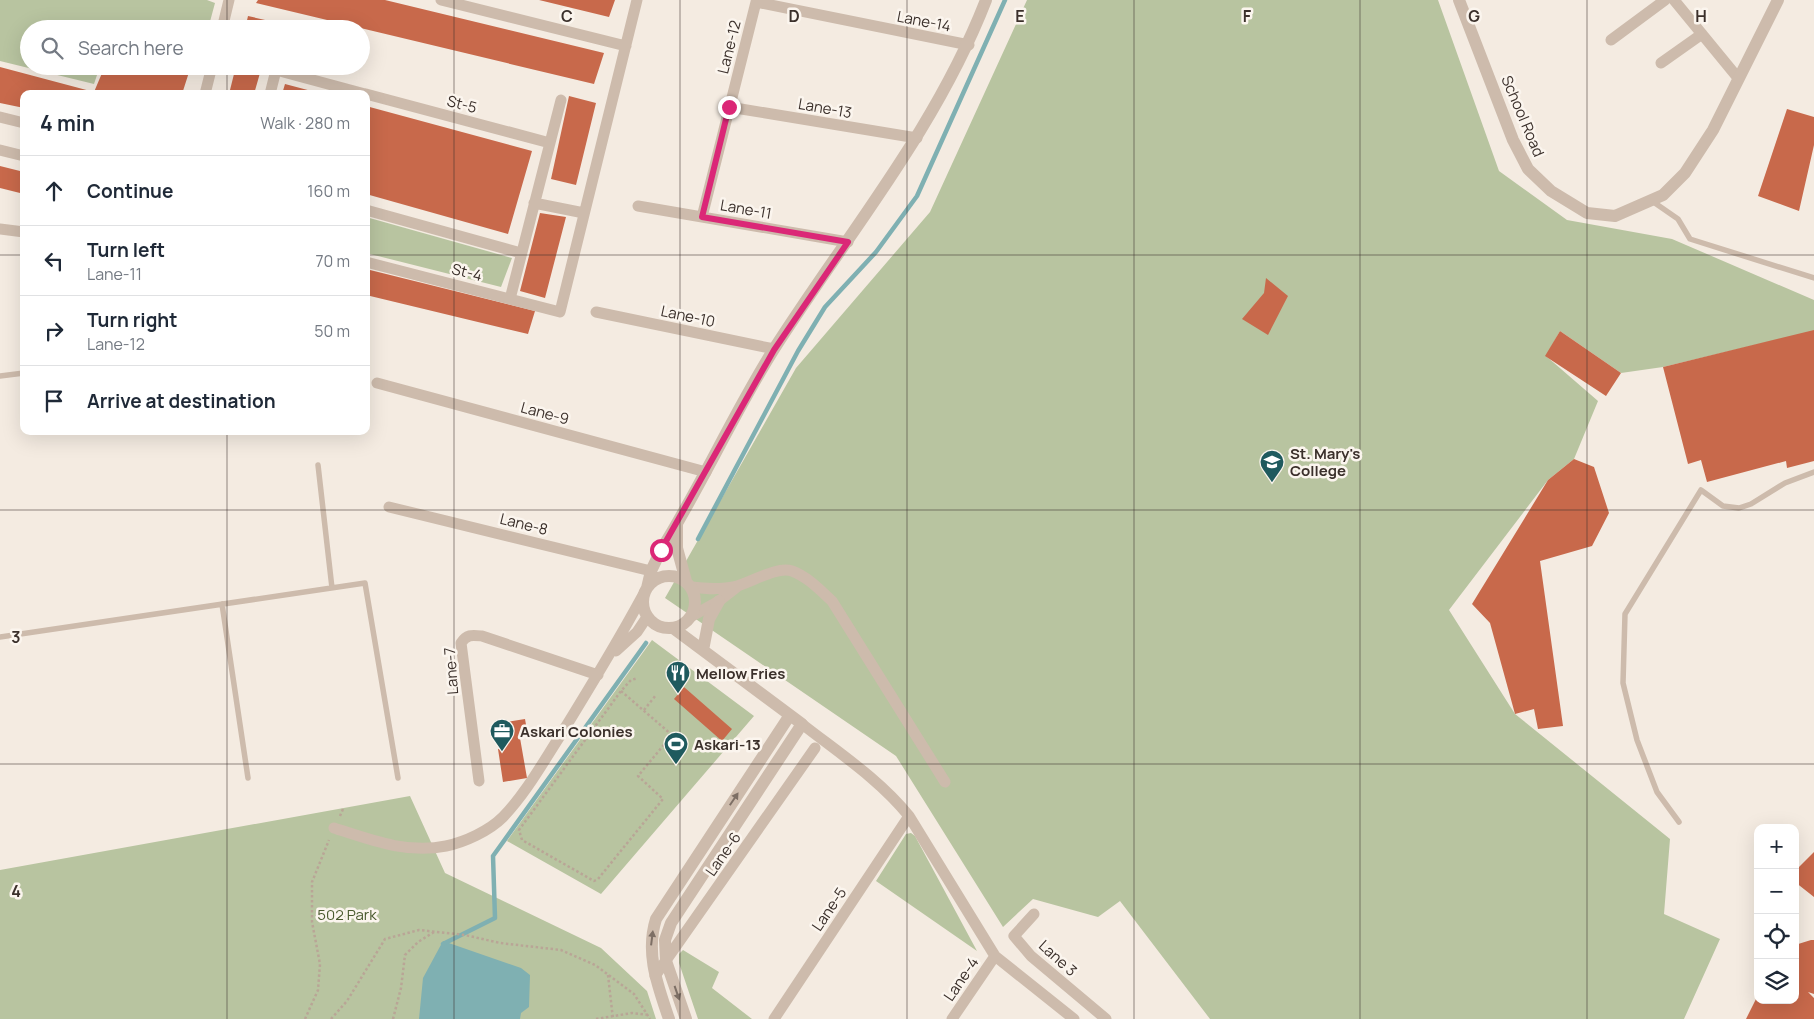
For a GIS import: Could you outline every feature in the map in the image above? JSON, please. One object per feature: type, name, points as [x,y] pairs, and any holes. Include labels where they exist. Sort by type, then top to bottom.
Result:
[{"type":"street","points":[[224,20],[229,0]]},
{"type":"street","points":[[441,0],[626,46]]},
{"type":"street","points":[[534,203],[584,213],[637,0]]},
{"type":"street","points":[[986,0],[969,45],[917,138],[774,350],[650,571],[643,603],[647,617],[659,626],[673,628],[704,650],[877,782],[909,816],[995,956],[1074,1019]]},
{"type":"street","name":"School Road","points":[[1459,0],[1513,140],[1528,168],[1551,191],[1587,213],[1616,216],[1663,195],[1685,173],[1713,130],[1778,0]]},
{"type":"street","points":[[1611,40],[1665,0]]},
{"type":"street","points":[[1674,0],[1738,78]]},
{"type":"street","name":"Lane-14","points":[[756,2],[969,45]]},
{"type":"street","name":"Lane-12","points":[[702,217],[756,2]]},
{"type":"street","points":[[1661,63],[1702,34]]},
{"type":"street","points":[[206,90],[210,75]]},
{"type":"street","points":[[271,90],[275,75]]},
{"type":"street","name":"St-5","points":[[301,75],[351,90]]},
{"type":"street","name":"St-5","points":[[370,95],[550,143]]},
{"type":"street","points":[[510,298],[561,100]]},
{"type":"street","name":"Lane-13","points":[[729,107],[917,138]]},
{"type":"street","points":[[0,117],[20,123]]},
{"type":"street","points":[[0,150],[20,155]]},
{"type":"street","name":"Lane-11","points":[[638,206],[848,242]]},
{"type":"street","points":[[370,211],[521,253]]},
{"type":"street","name":"St-4","points":[[370,263],[560,312],[584,213]]},
{"type":"street","points":[[0,229],[20,232]]},
{"type":"street","name":"Lane-10","points":[[596,312],[774,350]]},
{"type":"street","name":"Lane-9","points":[[377,383],[706,472]]},
{"type":"street","name":"Lane-8","points":[[389,506],[650,571]]},
{"type":"street","points":[[677,525],[677,548],[695,601],[692,616]]},
{"type":"street","points":[[334,828],[385,844],[416,849],[446,846],[476,835],[502,818],[524,792],[611,656],[651,582],[665,576],[672,576],[688,584],[718,589],[738,586],[768,574],[791,570],[815,585],[832,601],[944,782]]},
{"type":"street","points":[[673,628],[719,601],[738,586]]},
{"type":"street","points":[[704,650],[708,619],[719,601]]},
{"type":"street","points":[[611,656],[627,642],[647,617]]},
{"type":"street","name":"Lane-7","points":[[479,781],[462,644],[465,638],[470,635],[482,636],[598,675]]},
{"type":"street","points":[[669,1019],[655,976],[650,951],[651,934],[656,919],[790,714]]},
{"type":"street","points":[[686,1019],[666,960],[665,940],[672,923],[802,724]]},
{"type":"street","name":"Lane-6","points":[[655,976],[815,748]]},
{"type":"street","name":"Lane-5","points":[[774,1019],[909,816]]},
{"type":"street","name":"Lane 3","points":[[1034,914],[1014,936],[1031,956],[1106,1019]]},
{"type":"street","name":"Lane-4","points":[[952,1019],[995,956]]},
{"type":"lane","points":[[1652,201],[1678,219],[1690,239],[1814,278]]},
{"type":"lane","points":[[0,376],[20,374]]},
{"type":"lane","points":[[318,465],[332,588]]},
{"type":"lane","points":[[1679,822],[1657,792],[1636,740],[1623,683],[1625,614],[1701,490],[1723,506],[1739,508],[1751,504],[1785,483],[1814,472]]},
{"type":"lane","points":[[0,637],[365,583],[398,778]]},
{"type":"lane","points":[[222,604],[248,778]]},
{"type":"path","points":[[621,691],[672,735],[638,776],[663,799],[598,879],[594,880],[522,840],[519,830],[621,691],[630,680],[638,678]]},
{"type":"path","points":[[644,710],[656,695]]},
{"type":"path","points":[[305,1019],[318,990],[320,964],[312,922],[312,882],[343,808]]},
{"type":"path","points":[[330,1019],[346,1001],[385,939],[419,930],[465,935],[500,943],[561,950],[595,965],[634,994],[649,1017]]},
{"type":"path","points":[[392,1019],[401,988],[406,955],[418,942],[435,932]]},
{"type":"path","points":[[608,975],[612,1017]]},
{"type":"path","points":[[596,1019],[632,1013],[649,1017]]},
{"type":"green space","points":[[0,0],[207,0],[215,3],[210,20],[20,20],[20,66],[0,61]]},
{"type":"green space","name":"St. Mary's College","points":[[1027,0],[1438,0],[1499,171],[1567,220],[1672,239],[1814,300],[1814,331],[1663,367],[1621,373],[1560,331],[1546,356],[1598,401],[1574,459],[1548,480],[1449,610],[1515,714],[1670,839],[1664,914],[1720,939],[1684,1019],[1210,1019],[1120,901],[1098,917],[1033,899],[1003,927],[896,756],[665,598],[796,368],[930,212]]},
{"type":"green space","points":[[57,75],[97,75],[94,84]]},
{"type":"green space","points":[[370,218],[512,258],[501,287],[370,254]]},
{"type":"green space","points":[[652,640],[754,716],[601,894],[507,841]]},
{"type":"green space","name":"502 Park","points":[[410,796],[445,873],[601,948],[647,991],[656,1019],[0,1019],[0,870]]},
{"type":"green space","points":[[911,833],[915,836],[977,951],[876,881],[906,834]]},
{"type":"green space","points":[[683,950],[719,972],[712,988],[752,1019],[698,1019],[679,963],[679,954]]},
{"type":"water","points":[[443,941],[521,968],[530,975],[529,1007],[521,1013],[520,1019],[419,1019],[423,978]]},
{"type":"building","points":[[258,0],[385,0],[604,53],[594,84],[370,30],[370,20],[327,20],[256,3]]},
{"type":"building","points":[[539,0],[615,0],[609,17]]},
{"type":"building","points":[[248,16],[265,20],[247,20]]},
{"type":"building","points":[[0,67],[20,72],[20,75],[30,75],[86,90],[20,90],[20,107],[0,103]]},
{"type":"building","points":[[101,75],[188,75],[183,90],[95,90]]},
{"type":"building","points":[[234,75],[259,75],[255,90],[230,90]]},
{"type":"building","points":[[285,84],[308,90],[283,90]]},
{"type":"building","points":[[569,96],[596,103],[576,185],[551,179]]},
{"type":"building","points":[[370,107],[532,151],[508,234],[370,195]]},
{"type":"building","points":[[1787,109],[1814,117],[1814,145],[1799,211],[1758,196]]},
{"type":"building","points":[[0,166],[20,171],[20,193],[0,188]]},
{"type":"building","points":[[540,213],[566,217],[545,298],[520,291]]},
{"type":"building","points":[[370,270],[535,311],[528,334],[370,296]]},
{"type":"building","points":[[1266,278],[1288,296],[1268,335],[1242,319],[1264,293]]},
{"type":"building","points":[[1814,330],[1814,461],[1787,468],[1786,461],[1707,482],[1701,460],[1688,464],[1663,367]]},
{"type":"building","points":[[1560,331],[1621,373],[1606,396],[1545,356]]},
{"type":"building","points":[[1574,459],[1594,467],[1609,513],[1592,546],[1540,561],[1563,726],[1538,729],[1534,709],[1515,714],[1490,623],[1472,604],[1548,480]]},
{"type":"building","points":[[684,687],[732,729],[722,741],[674,699]]},
{"type":"building","points":[[525,719],[528,736],[520,738],[527,778],[503,782],[498,749],[504,748],[500,723]]},
{"type":"building","points":[[1814,852],[1814,897],[1799,885],[1799,867]]},
{"type":"building","points":[[1814,940],[1814,994],[1808,992],[1814,998],[1814,1019],[1746,1019],[1754,1003],[1799,1004],[1799,944]]},
{"type":"waterway","points":[[698,539],[798,351],[825,307],[876,252],[917,196],[1005,0]]},
{"type":"waterway","points":[[443,944],[495,918],[493,856],[646,643]]},
{"type":"place","name":"St. Mary's College","points":[[1272,483]]},
{"type":"place","name":"Mellow Fries","points":[[678,694]]},
{"type":"place","name":"Askari Colonies","points":[[502,752]]},
{"type":"place","name":"Askari-13","points":[[676,765]]},
{"type":"route","points":[[661,550],[677,525],[774,350],[848,242],[702,217],[729,107]]}]
